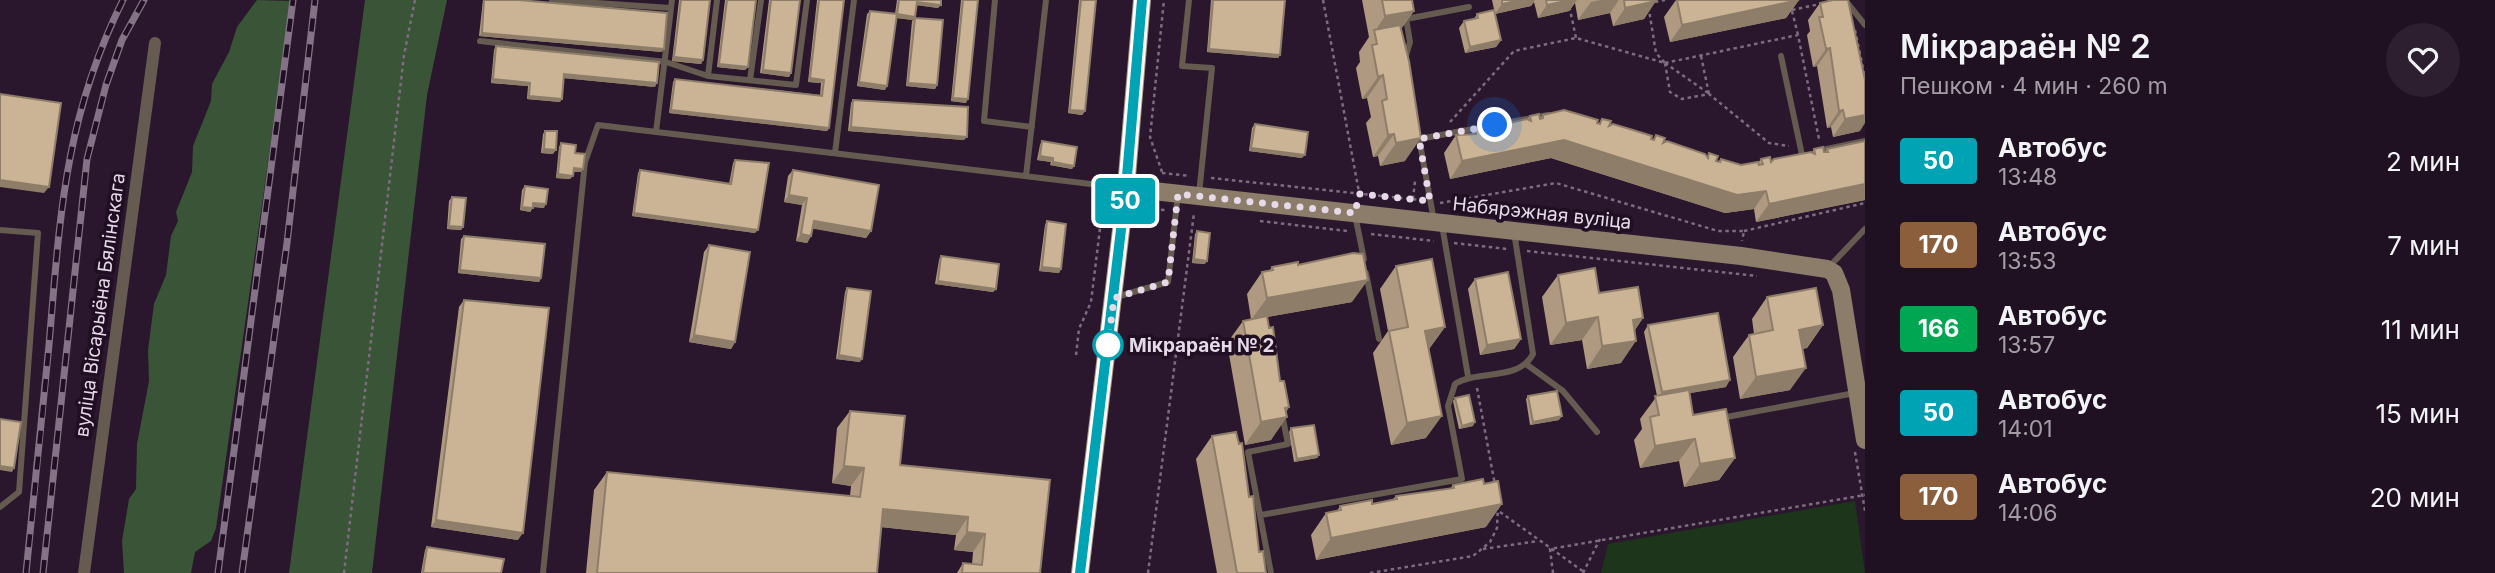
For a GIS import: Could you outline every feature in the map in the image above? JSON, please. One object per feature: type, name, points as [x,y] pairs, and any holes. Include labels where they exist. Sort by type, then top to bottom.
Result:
[{"type":"main road","points":[[1080,573],[1126,188],[1142,0]]},
{"type":"main road","name":"Набярэжная вуліца","points":[[1126,188],[1438,223],[1516,241],[1741,256],[1827,269]]},
{"type":"main road","points":[[1827,269],[1834,273],[1841,290],[1861,403],[1859,442]]},
{"type":"street","name":"вуліца Вісарыёна Бялінскага","points":[[84,573],[155,43]]},
{"type":"lane","points":[[552,0],[671,8]]},
{"type":"lane","points":[[656,132],[671,0]]},
{"type":"lane","points":[[708,76],[717,0]]},
{"type":"lane","points":[[750,80],[761,0]]},
{"type":"lane","points":[[480,41],[666,62],[708,76],[796,85],[807,0]]},
{"type":"lane","points":[[835,153],[853,0]]},
{"type":"lane","points":[[995,0],[984,121],[1032,127]]},
{"type":"lane","points":[[1026,176],[1046,0]]},
{"type":"lane","points":[[1189,0],[1182,65],[1212,68],[1199,196]]},
{"type":"lane","points":[[1402,0],[1410,42],[1405,59],[1407,69]]},
{"type":"lane","points":[[1845,0],[1865,25]]},
{"type":"lane","points":[[1406,19],[1469,7]]},
{"type":"lane","points":[[1781,56],[1802,155]]},
{"type":"lane","points":[[1419,139],[1549,115],[1562,119]]},
{"type":"lane","points":[[544,573],[585,162],[598,125],[1126,188]]},
{"type":"lane","points":[[1417,129],[1430,201],[1448,242],[1471,376]]},
{"type":"lane","points":[[1789,158],[1865,141]]},
{"type":"lane","points":[[1114,298],[1168,282],[1178,194]]},
{"type":"lane","points":[[1355,213],[1379,339]]},
{"type":"lane","points":[[1827,269],[1865,229]]},
{"type":"lane","points":[[0,230],[38,233],[19,492],[0,508]]},
{"type":"lane","points":[[1261,515],[1462,479],[1448,406],[1455,384],[1471,376],[1514,371],[1526,364],[1533,354],[1516,241]]},
{"type":"lane","points":[[1526,364],[1563,391],[1597,432]]},
{"type":"lane","points":[[1716,419],[1861,403]]},
{"type":"lane","points":[[1271,573],[1248,452],[1288,444],[1281,407]]},
{"type":"path","points":[[344,573],[404,55],[415,0]]},
{"type":"path","points":[[1164,0],[1150,137],[1162,173],[1443,203],[1556,183],[1718,231],[1744,231],[1865,204]]},
{"type":"path","points":[[1323,0],[1359,194],[1355,213]]},
{"type":"path","points":[[1568,0],[1576,38]]},
{"type":"path","points":[[1665,0],[1653,1],[1648,12],[1656,52],[1665,64],[1670,92],[1682,99],[1709,94]]},
{"type":"path","points":[[1790,0],[1819,140]]},
{"type":"path","points":[[1792,10],[1826,3]]},
{"type":"path","points":[[1854,22],[1865,78]]},
{"type":"path","points":[[1665,64],[1798,35]]},
{"type":"path","points":[[1440,135],[1514,51],[1576,38],[1665,64],[1709,94],[1769,143],[1784,147],[1819,140],[1832,148]]},
{"type":"path","points":[[1701,56],[1709,94]]},
{"type":"path","points":[[1413,200],[1415,180]]},
{"type":"path","points":[[1076,355],[1079,329],[1091,302],[1103,204]]},
{"type":"path","points":[[1148,573],[1193,213],[1206,215]]},
{"type":"path","points":[[1248,219],[1448,242],[1516,241],[1765,277]]},
{"type":"path","points":[[1738,274],[1744,231]]},
{"type":"path","points":[[1448,242],[1452,253]]},
{"type":"path","points":[[1370,573],[1474,556],[1497,528],[1500,512],[1471,376]]},
{"type":"path","points":[[1859,442],[1865,511]]},
{"type":"path","points":[[1550,549],[1863,495]]},
{"type":"path","points":[[1500,512],[1583,573],[1600,539]]},
{"type":"path","points":[[1481,549],[1538,541]]},
{"type":"path","points":[[1550,549],[1553,573]]},
{"type":"green space","points":[[257,0],[291,1],[216,528],[211,541],[195,552],[191,573],[124,573],[122,541],[129,499],[136,489],[137,444],[149,381],[148,350],[154,304],[166,275],[171,236],[178,221],[176,212],[192,172],[193,146],[211,101],[212,84],[229,52],[237,27]]},
{"type":"green space","points":[[365,0],[447,0],[427,95],[372,573],[289,573]]},
{"type":"green space","points":[[1855,501],[1865,573],[1601,573],[1608,544]]},
{"type":"building","points":[[484,0],[519,0],[667,13],[664,49],[482,33]]},
{"type":"building","points":[[681,0],[710,0],[703,60],[674,57]]},
{"type":"building","points":[[727,0],[756,0],[748,67],[719,64]]},
{"type":"building","points":[[771,0],[800,0],[791,73],[763,70]]},
{"type":"building","points":[[819,0],[844,0],[829,128],[671,110],[675,79],[822,96],[824,80],[810,78]]},
{"type":"building","points":[[899,0],[941,0],[941,5],[917,2],[915,17],[897,14]]},
{"type":"building","points":[[963,0],[978,0],[968,99],[953,98]]},
{"type":"building","points":[[1081,0],[1096,0],[1085,111],[1070,110]]},
{"type":"building","points":[[1213,0],[1285,0],[1280,55],[1209,49]]},
{"type":"building","points":[[1382,0],[1412,0],[1414,11],[1385,16]]},
{"type":"building","points":[[1502,0],[1521,0],[1502,4]]},
{"type":"building","points":[[1546,0],[1570,0],[1547,5]]},
{"type":"building","points":[[1624,0],[1656,0],[1656,1],[1625,8]]},
{"type":"building","points":[[1677,0],[1799,0],[1682,25]]},
{"type":"building","points":[[1848,0],[1865,80],[1865,115],[1845,119],[1843,110],[1839,111],[1830,48],[1826,49],[1819,17],[1823,17],[1820,3]]},
{"type":"building","points":[[1494,10],[1501,40],[1470,47],[1464,21]]},
{"type":"building","points":[[870,11],[897,14],[887,86],[859,82]]},
{"type":"building","points":[[915,18],[943,20],[937,85],[908,83]]},
{"type":"building","points":[[1400,25],[1409,61],[1421,138],[1396,143],[1394,134],[1388,135],[1382,101],[1387,99],[1383,75],[1378,77],[1372,45],[1377,44],[1374,30]]},
{"type":"building","points":[[496,46],[659,62],[657,83],[564,74],[562,99],[529,96],[530,83],[493,79]]},
{"type":"building","points":[[0,94],[61,103],[49,187],[0,180]]},
{"type":"building","points":[[853,100],[968,107],[967,137],[851,127]]},
{"type":"building","points":[[1564,110],[1598,120],[1597,123],[1600,124],[1602,119],[1611,121],[1609,126],[1613,124],[1633,130],[1652,136],[1651,139],[1654,140],[1656,135],[1665,138],[1663,143],[1667,141],[1705,154],[1708,158],[1709,153],[1718,156],[1716,161],[1720,162],[1721,159],[1741,165],[1758,162],[1759,165],[1763,164],[1761,159],[1770,157],[1771,162],[1774,159],[1811,152],[1815,154],[1814,149],[1823,147],[1824,152],[1828,152],[1827,149],[1865,141],[1865,184],[1769,204],[1766,191],[1737,195],[1564,140],[1462,161],[1456,135],[1476,134],[1475,128],[1484,127],[1485,132],[1488,128],[1527,119],[1531,121],[1530,116],[1539,114],[1540,119],[1543,115]]},
{"type":"building","points":[[1255,124],[1308,132],[1305,155],[1251,148]]},
{"type":"building","points":[[545,131],[557,131],[556,150],[544,149]]},
{"type":"building","points":[[1042,141],[1077,147],[1074,166],[1040,156]]},
{"type":"building","points":[[561,143],[576,145],[575,153],[585,154],[583,169],[574,168],[573,176],[558,174]]},
{"type":"building","points":[[735,160],[769,163],[758,230],[634,213],[640,170],[731,184]]},
{"type":"building","points":[[793,170],[879,185],[871,231],[814,221],[811,236],[801,234],[807,198],[789,195]]},
{"type":"building","points":[[525,186],[548,189],[546,204],[533,203],[533,208],[522,207]]},
{"type":"building","points":[[452,197],[466,198],[463,227],[449,226]]},
{"type":"building","points":[[1047,221],[1066,224],[1061,269],[1042,267]]},
{"type":"building","points":[[1197,231],[1210,233],[1207,261],[1194,259]]},
{"type":"building","points":[[464,236],[545,244],[541,278],[460,270]]},
{"type":"building","points":[[709,245],[750,252],[735,342],[694,335]]},
{"type":"building","points":[[1353,253],[1363,254],[1368,280],[1267,298],[1262,272],[1273,270],[1272,267],[1298,262],[1298,265]]},
{"type":"building","points":[[941,256],[999,264],[996,289],[938,281]]},
{"type":"building","points":[[1432,259],[1445,327],[1425,331],[1442,416],[1407,423],[1389,331],[1408,327],[1396,266]]},
{"type":"building","points":[[1595,268],[1599,293],[1638,287],[1643,318],[1633,320],[1636,341],[1602,346],[1598,317],[1566,323],[1558,275]]},
{"type":"building","points":[[1508,272],[1521,339],[1487,345],[1475,279]]},
{"type":"building","points":[[847,288],[871,291],[862,359],[839,355]]},
{"type":"building","points":[[1816,288],[1823,325],[1799,330],[1806,368],[1756,377],[1749,335],[1773,330],[1767,297]]},
{"type":"building","points":[[464,300],[549,308],[523,533],[436,520]]},
{"type":"building","points":[[1718,313],[1730,380],[1662,392],[1648,325]]},
{"type":"building","points":[[1267,316],[1269,328],[1273,327],[1280,381],[1284,381],[1289,407],[1285,408],[1287,417],[1261,422],[1243,321]]},
{"type":"building","points":[[1689,390],[1693,415],[1726,409],[1735,458],[1700,464],[1695,439],[1655,446],[1650,417],[1659,415],[1655,396]]},
{"type":"building","points":[[1557,391],[1562,416],[1533,422],[1528,396]]},
{"type":"building","points":[[1469,395],[1475,422],[1462,426],[1455,398]]},
{"type":"building","points":[[850,411],[905,416],[900,465],[1050,480],[1040,573],[962,573],[963,563],[982,565],[985,534],[967,532],[968,517],[883,509],[877,573],[597,573],[607,472],[860,497],[864,468],[844,466]]},
{"type":"building","points":[[0,419],[21,422],[14,468],[0,466]]},
{"type":"building","points":[[1314,425],[1319,455],[1297,459],[1291,428]]},
{"type":"building","points":[[1236,432],[1239,444],[1242,443],[1249,497],[1253,496],[1259,552],[1263,551],[1266,573],[1237,573],[1212,436]]},
{"type":"building","points":[[1483,479],[1484,484],[1498,481],[1502,504],[1331,538],[1326,513],[1341,510],[1340,506],[1372,500],[1372,504],[1397,499],[1396,496],[1454,488],[1453,485]]},
{"type":"building","points":[[427,547],[504,559],[501,573],[423,573]]},
{"type":"railway","points":[[26,573],[57,254],[68,169],[88,86],[123,0]]},
{"type":"railway","points":[[43,573],[87,159],[106,85],[122,40],[144,0]]},
{"type":"railway","points":[[218,573],[293,0]]},
{"type":"railway","points":[[242,573],[287,243],[315,0]]},
{"type":"bus line","name":"50","points":[[1080,573],[1126,188],[1142,0]]},
{"type":"place","name":"Мікрараён № 2","points":[[1108,345]]},
{"type":"route","points":[[1108,345],[1114,298],[1168,282],[1178,194],[1355,213],[1359,194],[1430,201],[1419,139],[1495,125]]}]
